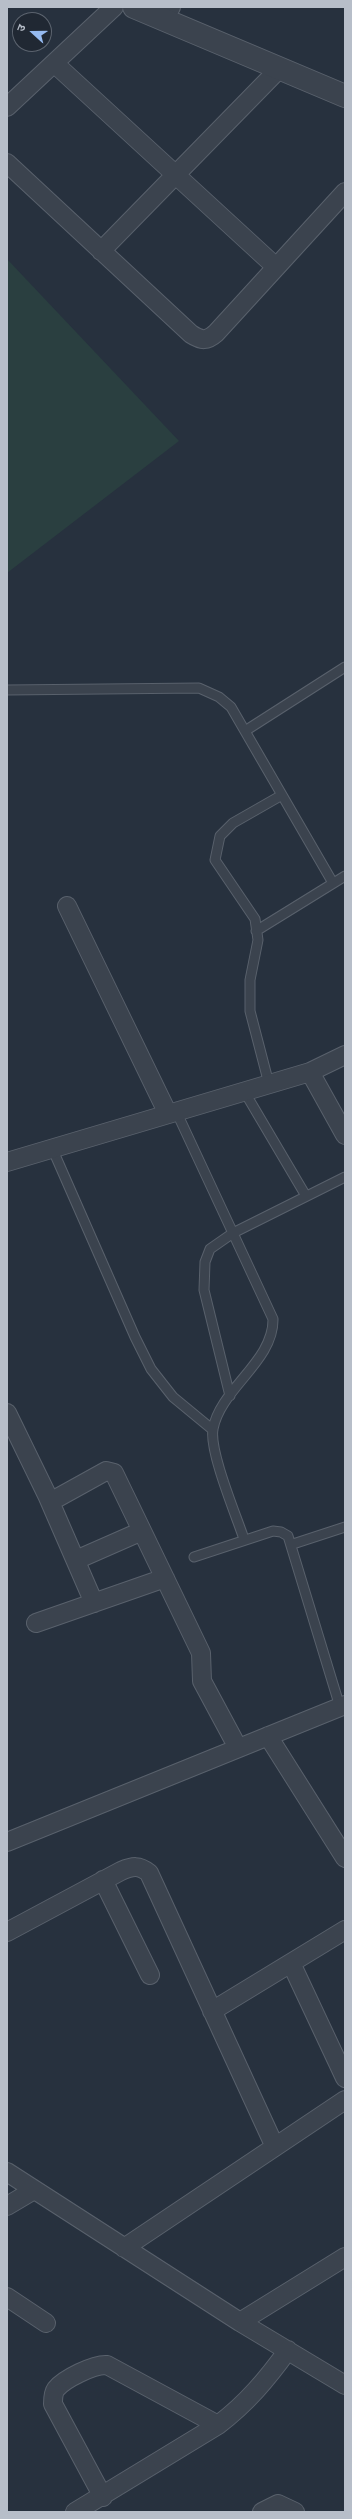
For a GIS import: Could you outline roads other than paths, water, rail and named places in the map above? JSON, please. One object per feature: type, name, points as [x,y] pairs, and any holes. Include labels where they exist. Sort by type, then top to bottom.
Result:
[{"type":"street","points":[[7,107],[114,7]]},
{"type":"street","points":[[134,7],[167,13],[280,68],[345,96]]},
{"type":"street","points":[[54,63],[276,267]]},
{"type":"street","points":[[101,251],[280,68]]},
{"type":"street","points":[[7,163],[191,334],[200,340],[210,338],[216,333],[345,192]]},
{"type":"street","points":[[67,906],[172,1113]]},
{"type":"street","points":[[7,1162],[310,1072],[345,1055]]},
{"type":"street","points":[[310,1072],[345,1135]]},
{"type":"street","points":[[7,1414],[50,1502],[94,1603]]},
{"type":"street","points":[[50,1502],[110,1470],[114,1473],[201,1653],[202,1681],[238,1748]]},
{"type":"street","points":[[76,1560],[142,1531]]},
{"type":"street","points":[[36,1623],[165,1578]]},
{"type":"street","points":[[7,1842],[342,1706]]},
{"type":"street","points":[[268,1736],[345,1858]]},
{"type":"street","points":[[7,1932],[103,1880],[132,1867],[140,1867],[149,1873],[275,2148]]},
{"type":"street","points":[[103,1880],[150,1975]]},
{"type":"street","points":[[212,2011],[345,1930]]},
{"type":"street","points":[[291,1963],[345,2078]]},
{"type":"street","points":[[124,2248],[344,2104]]},
{"type":"street","points":[[7,2172],[240,2322],[288,2350],[340,2377]]},
{"type":"street","points":[[7,2206],[34,2190]]},
{"type":"street","points":[[240,2322],[345,2257]]},
{"type":"street","points":[[8,2298],[46,2323]]},
{"type":"street","points":[[75,2512],[103,2497],[218,2425],[240,2408],[266,2382],[288,2350]]},
{"type":"street","points":[[103,2497],[53,2404],[53,2396],[56,2388],[93,2366],[107,2365],[218,2425]]},
{"type":"street","points":[[262,2512],[278,2504],[295,2512]]},
{"type":"lane","points":[[245,731],[345,667]]},
{"type":"lane","points":[[7,690],[199,688],[219,697],[231,707],[333,883]]},
{"type":"lane","points":[[270,1084],[250,1011],[250,980],[258,940],[255,919],[215,860],[216,848],[220,836],[233,824],[282,795]]},
{"type":"lane","points":[[256,931],[345,876]]},
{"type":"lane","points":[[244,1091],[306,1196]]},
{"type":"lane","points":[[172,1113],[233,1233],[273,1319],[274,1330],[270,1340],[218,1412],[213,1430],[214,1447],[244,1539]]},
{"type":"lane","points":[[52,1148],[151,1369],[173,1397],[213,1430]]},
{"type":"lane","points":[[230,1396],[204,1290],[205,1262],[210,1249],[233,1233],[345,1177]]},
{"type":"lane","points":[[293,1544],[345,1527]]},
{"type":"lane","points":[[194,1557],[244,1539],[274,1531],[282,1532],[288,1536],[293,1544],[342,1706]]}]
